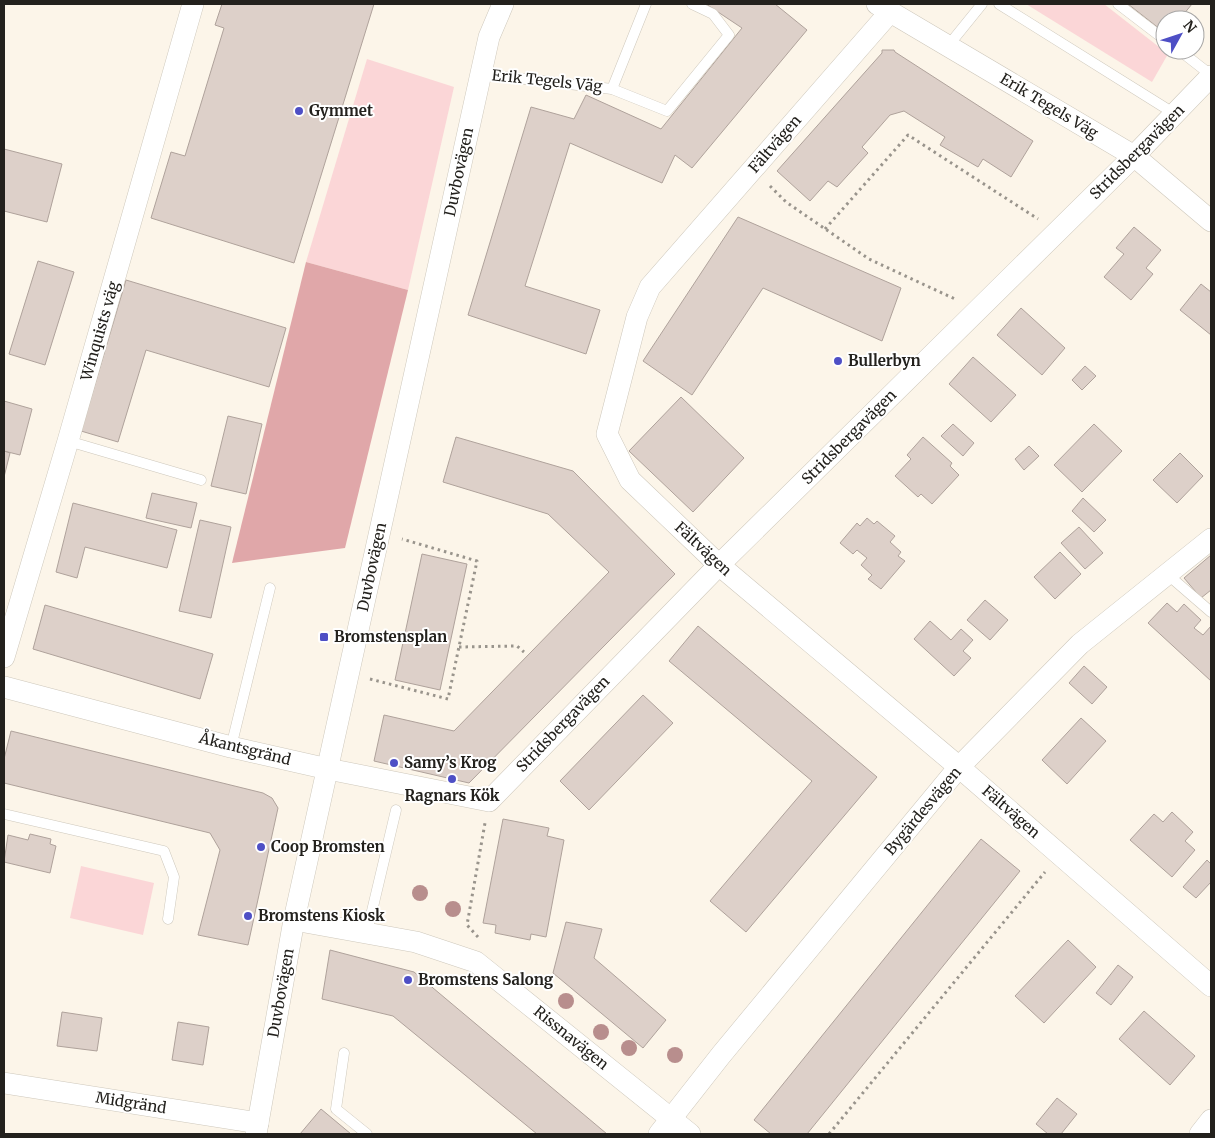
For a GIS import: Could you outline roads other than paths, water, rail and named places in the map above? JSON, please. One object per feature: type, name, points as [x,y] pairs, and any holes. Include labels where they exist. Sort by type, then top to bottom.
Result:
[{"type":"street","name":"Winquists väg","points":[[4,657],[193,4]]},
{"type":"street","name":"Duvbovägen","points":[[257,1129],[294,920],[489,37],[503,4]]},
{"type":"street","name":"Erik Tegels Väg","points":[[883,8],[1134,156],[1211,221]]},
{"type":"street","name":"Fältvägen","points":[[883,8],[753,169],[650,287],[637,317],[607,434],[630,480],[719,565],[959,767],[1211,986]]},
{"type":"street","name":"Stridsbergavägen","points":[[489,801],[719,565],[1134,156],[1211,76]]},
{"type":"street","name":"Bygärdesvägen","points":[[665,1126],[727,1047],[959,767],[1080,644],[1211,538]]},
{"type":"street","name":"Åkantsgränd","points":[[4,687],[231,746],[328,769],[489,801]]},
{"type":"street","name":"Rissnavägen","points":[[294,920],[416,942],[476,962],[665,1126],[690,1134]]},
{"type":"street","name":"Midgränd","points":[[4,1083],[257,1129]]},
{"type":"street","points":[[1200,1134],[1211,1120]]},
{"type":"lane","name":"Erik Tegels Väg","points":[[612,89],[646,4]]},
{"type":"lane","name":"Erik Tegels Väg","points":[[481,74],[612,89],[667,111],[729,35],[713,14],[692,4]]},
{"type":"lane","points":[[948,46],[982,4]]},
{"type":"lane","points":[[1000,4],[1175,114]]},
{"type":"lane","points":[[1118,4],[1155,32]]},
{"type":"lane","points":[[1191,60],[1211,76]]},
{"type":"lane","points":[[68,441],[201,480]]},
{"type":"lane","points":[[1167,574],[1211,612]]},
{"type":"lane","points":[[231,746],[270,588]]},
{"type":"lane","points":[[367,932],[396,810]]},
{"type":"lane","points":[[4,814],[164,851],[174,877],[168,919]]},
{"type":"lane","points":[[344,1053],[336,1109],[367,1134]]},
{"type":"place","name":"Gymmet","points":[[299,111]]},
{"type":"place","name":"Bullerbyn","points":[[838,361]]},
{"type":"place","name":"Bromstensplan","points":[[324,637]]},
{"type":"place","name":"Samy’s Krog","points":[[394,763]]},
{"type":"place","name":"Ragnars Kök","points":[[452,779]]},
{"type":"place","name":"Coop Bromsten","points":[[261,847]]},
{"type":"place","name":"Bromstens Kiosk","points":[[248,916]]},
{"type":"place","name":"Bromstens Salong","points":[[408,980]]}]
